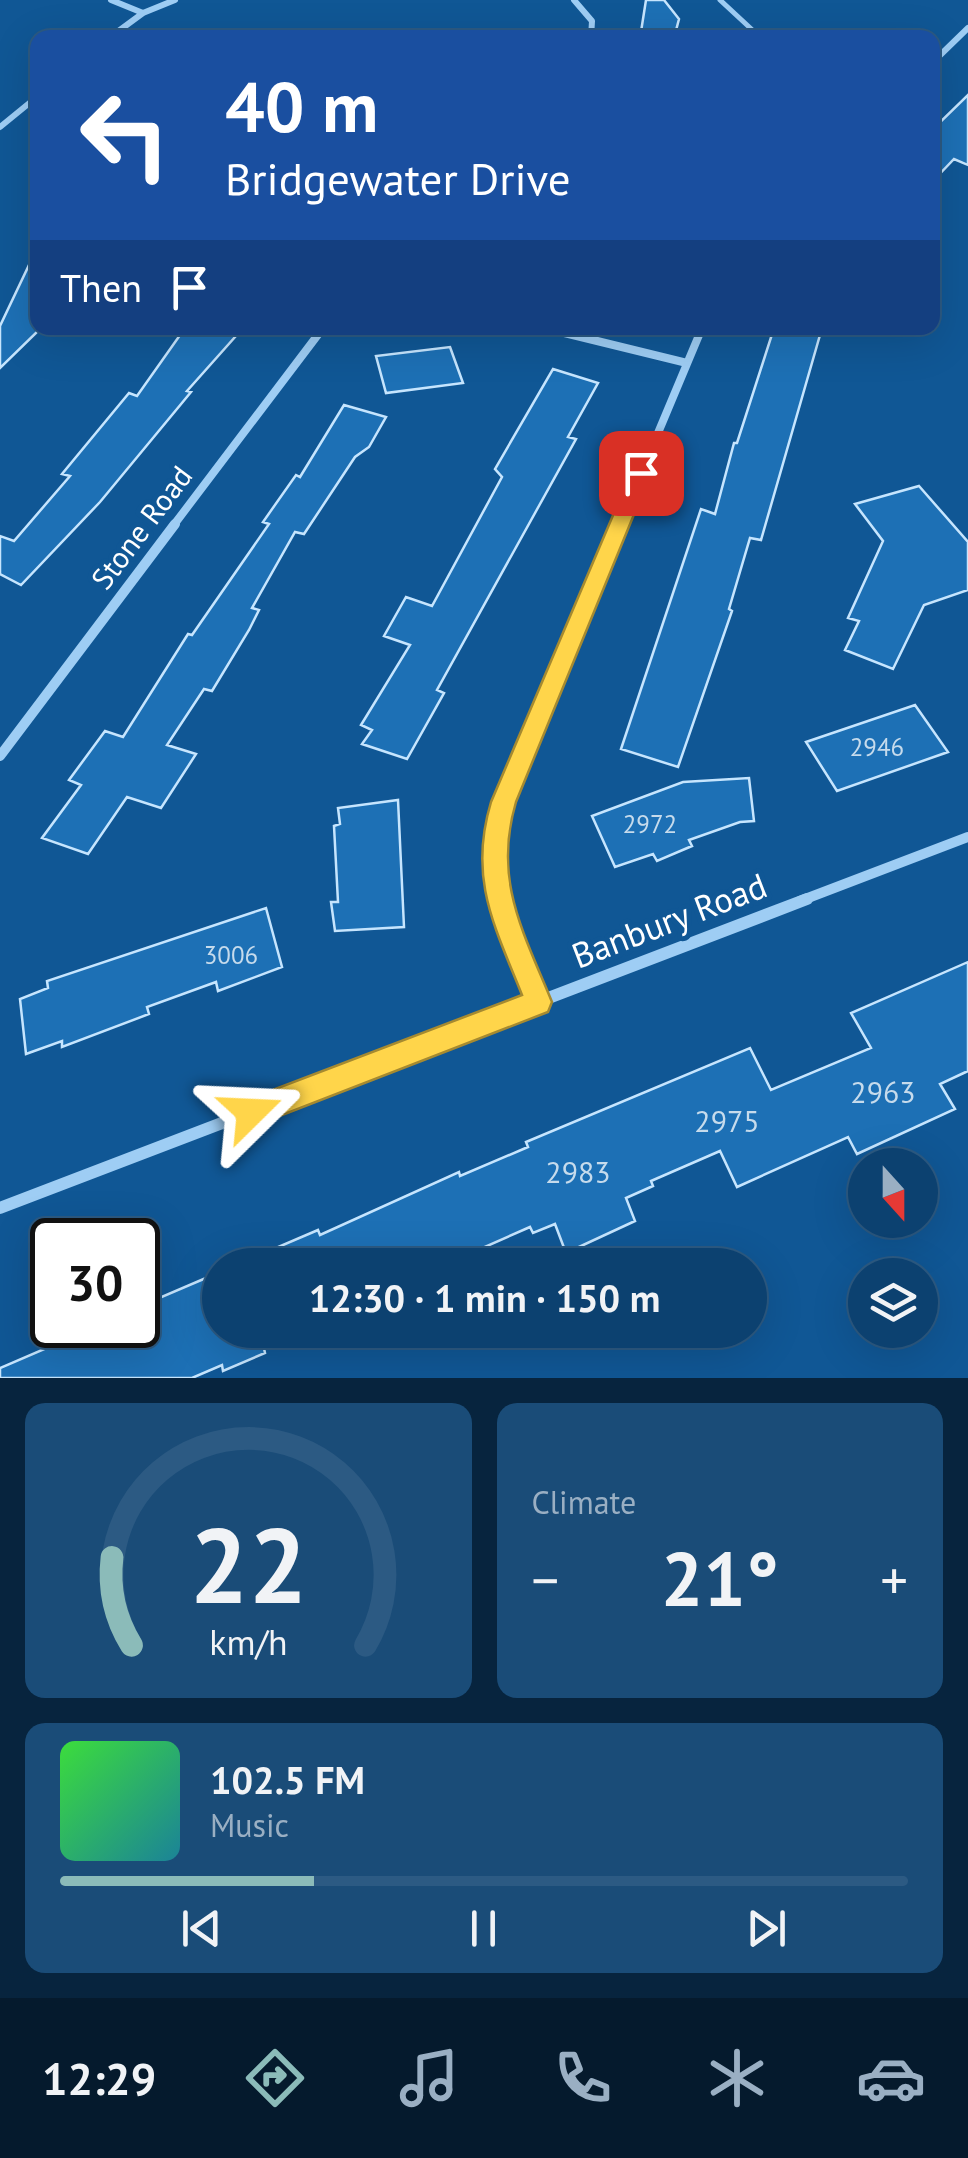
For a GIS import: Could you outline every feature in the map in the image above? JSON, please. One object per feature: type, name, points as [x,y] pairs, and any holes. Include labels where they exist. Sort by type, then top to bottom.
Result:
[{"type":"street","points":[[112,0],[144,14]]},
{"type":"street","points":[[121,30],[175,0]]},
{"type":"street","points":[[574,0],[592,21],[591,30]]},
{"type":"street","points":[[940,55],[968,28]]},
{"type":"street","points":[[0,127],[30,103]]},
{"type":"street","name":"Stone Road","points":[[0,756],[318,335]]},
{"type":"street","points":[[572,335],[687,364]]},
{"type":"street","points":[[539,1002],[499,905],[493,868],[494,833],[699,335]]},
{"type":"street","name":"Banbury Road","points":[[0,1208],[968,838]]},
{"type":"lane","points":[[720,0],[752,30]]},
{"type":"building","points":[[646,0],[664,0],[679,19],[676,30],[641,30]]},
{"type":"building","points":[[968,95],[968,165],[954,159],[940,174],[940,122]]},
{"type":"building","points":[[30,263],[30,335],[34,335],[0,368],[0,326]]},
{"type":"building","points":[[180,335],[237,335],[187,391],[191,392],[100,502],[21,585],[0,574],[0,536],[14,541],[70,476],[62,474],[129,393],[137,396]]},
{"type":"building","points":[[772,335],[820,335],[761,540],[750,538],[729,609],[732,611],[678,767],[621,749],[701,509],[715,514]]},
{"type":"building","points":[[450,347],[463,383],[386,393],[376,356]]},
{"type":"building","points":[[553,369],[598,383],[568,437],[576,439],[437,690],[444,693],[407,759],[362,744],[372,730],[361,725],[410,645],[384,636],[406,597],[432,606],[502,477],[495,469]]},
{"type":"building","points":[[344,405],[386,417],[369,447],[355,457],[304,534],[295,532],[252,608],[259,610],[249,630],[212,691],[204,689],[167,745],[196,754],[161,808],[127,797],[88,854],[42,838],[81,785],[69,780],[105,731],[123,737],[188,634],[192,635],[269,524],[263,522],[296,475],[300,477]]},
{"type":"building","points":[[919,486],[968,542],[968,590],[924,605],[893,669],[845,650],[859,621],[848,618],[883,541],[855,504]]},
{"type":"building","points":[[915,705],[948,752],[837,791],[806,742]]},
{"type":"building","points":[[749,778],[754,821],[689,840],[692,846],[657,861],[653,854],[615,867],[592,816],[683,782]]},
{"type":"building","points":[[398,800],[404,927],[335,931],[331,902],[338,902],[334,826],[340,824],[338,808]]},
{"type":"building","points":[[266,908],[282,967],[218,991],[216,982],[147,1007],[149,1014],[62,1047],[62,1041],[26,1054],[20,999],[48,988],[47,981]]},
{"type":"building","points":[[968,962],[968,1071],[940,1084],[955,1109],[870,1148],[854,1148],[848,1137],[737,1187],[720,1151],[651,1181],[653,1186],[626,1198],[635,1221],[577,1248],[564,1248],[555,1224],[533,1233],[530,1227],[482,1248],[276,1248],[318,1230],[320,1235],[459,1172],[460,1176],[528,1147],[526,1142],[750,1048],[771,1090],[871,1048],[851,1013]]},
{"type":"building","points":[[202,1280],[202,1348],[264,1348],[265,1353],[223,1371],[222,1365],[192,1378],[0,1378],[0,1368],[47,1348],[160,1348],[160,1298]]},
{"type":"route","points":[[251,1112],[539,1002],[499,905],[493,868],[494,833],[641,473]]}]
